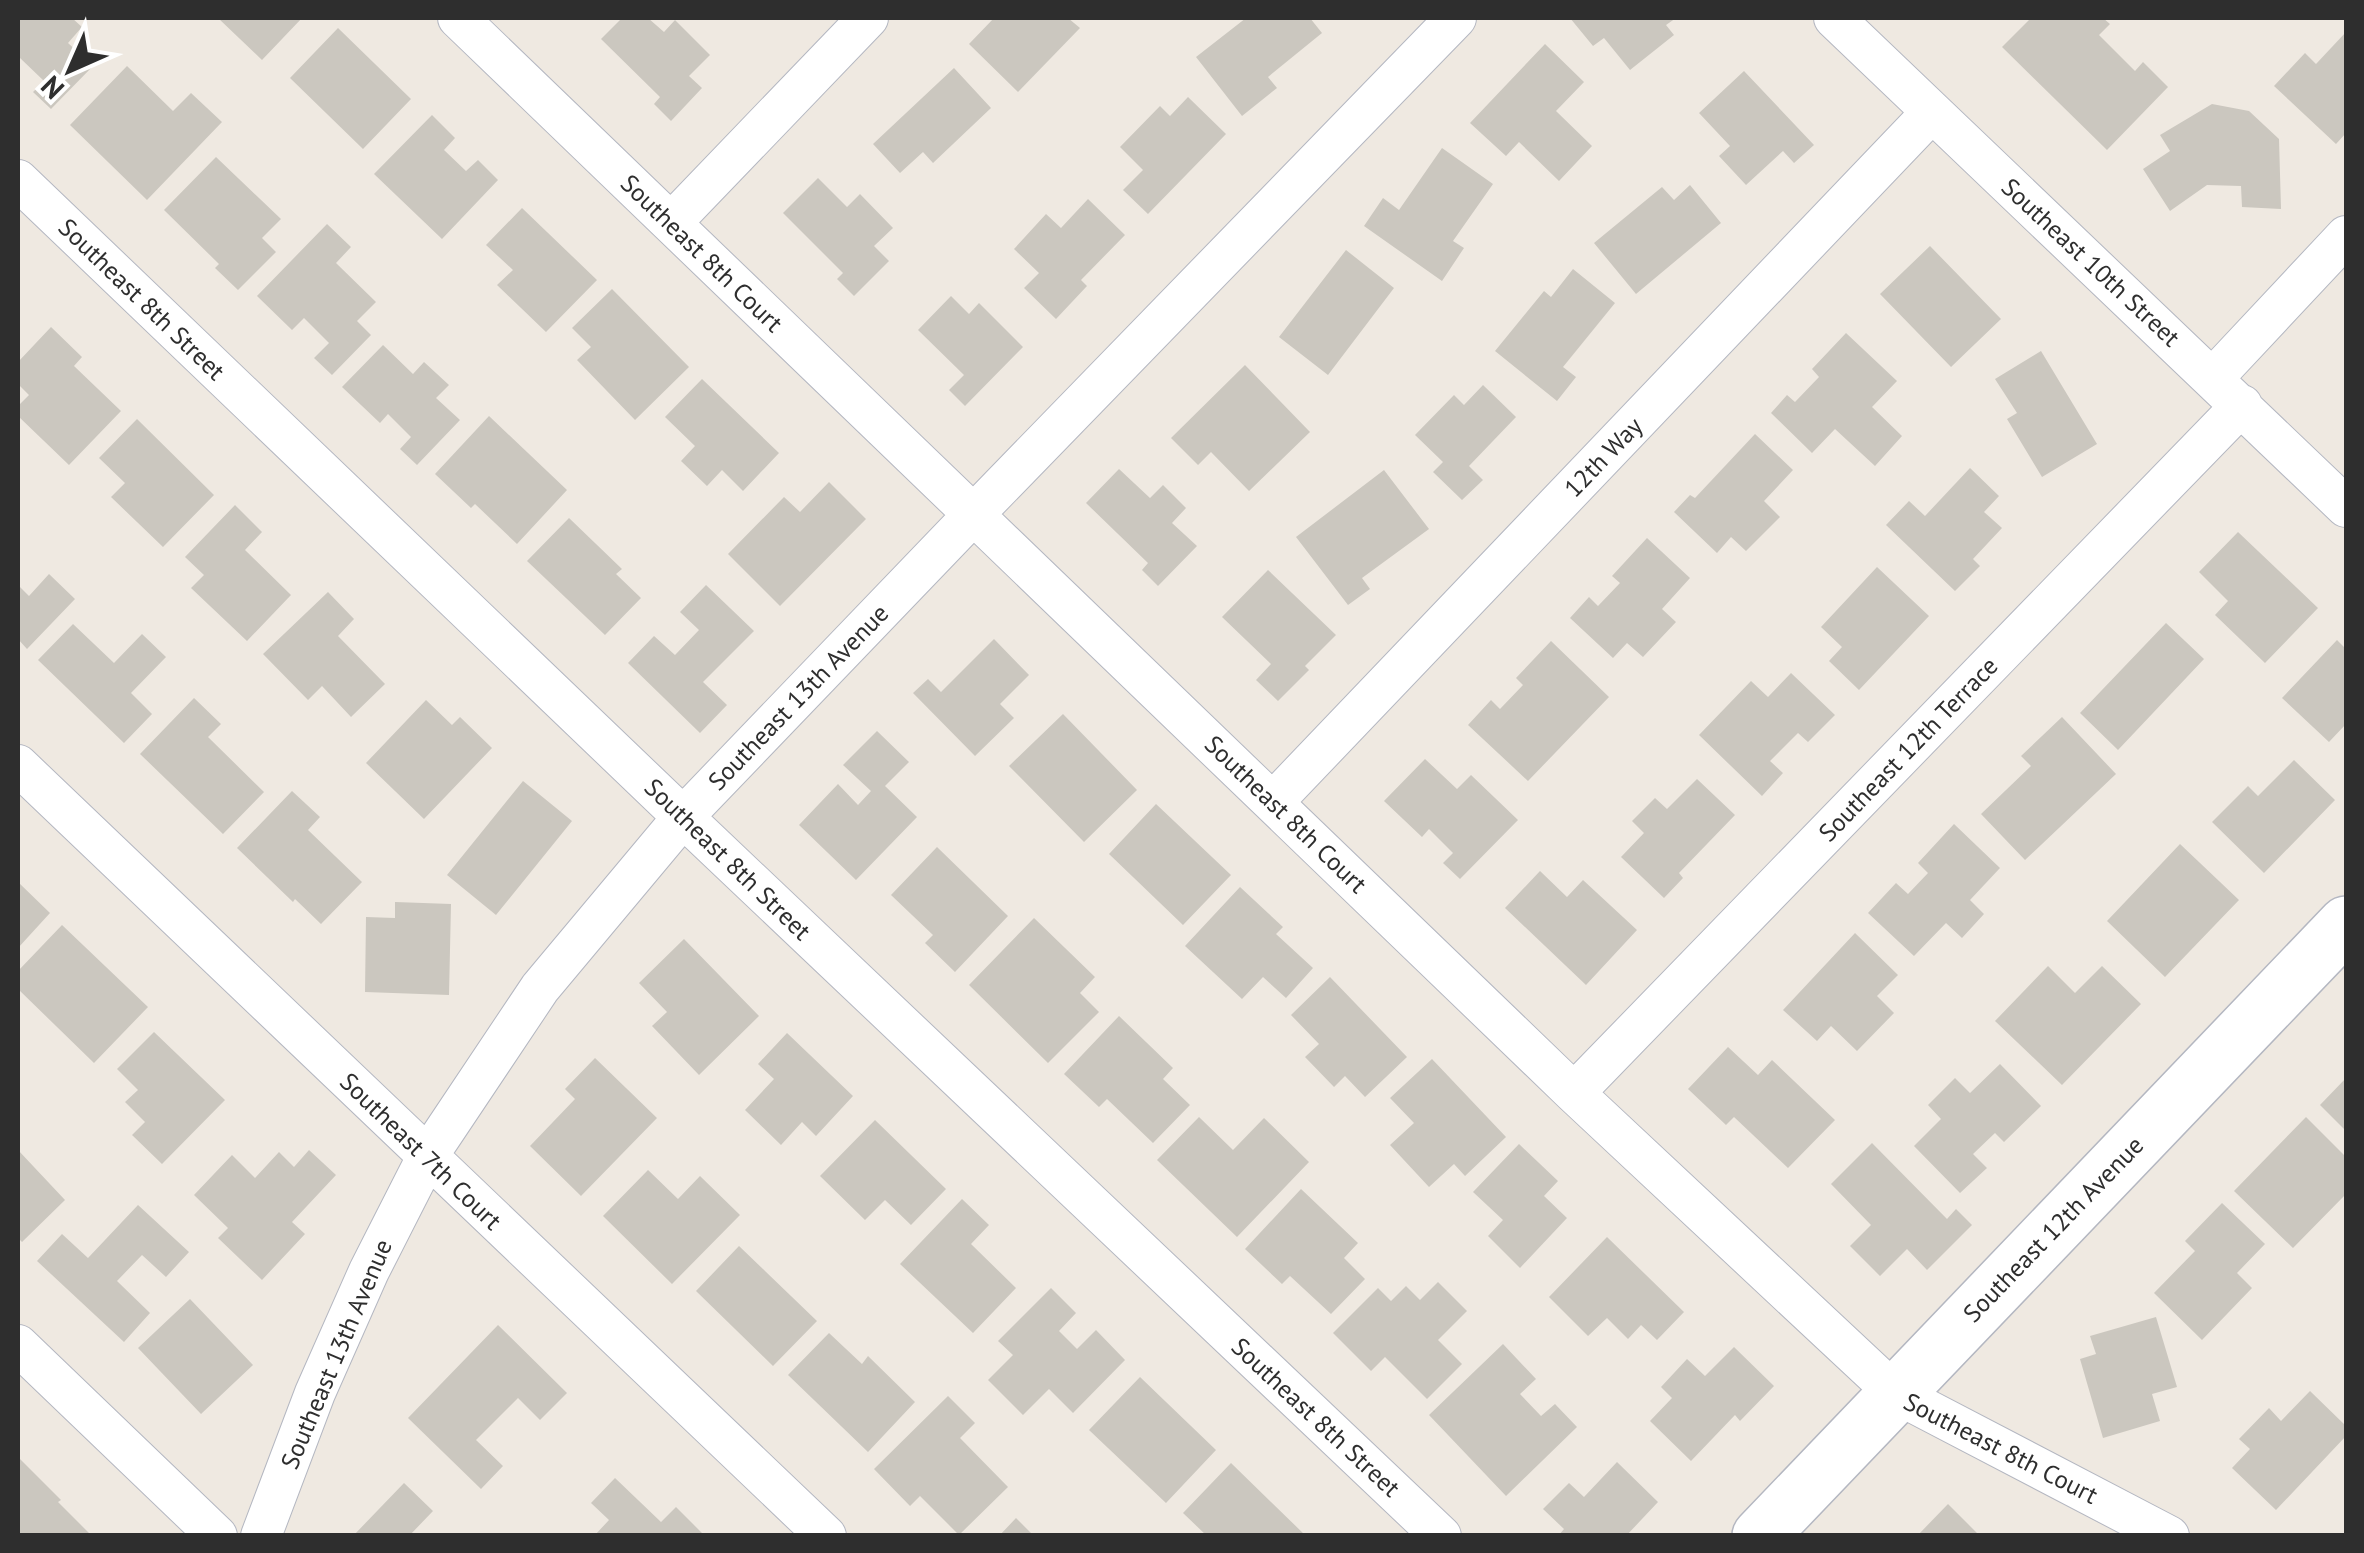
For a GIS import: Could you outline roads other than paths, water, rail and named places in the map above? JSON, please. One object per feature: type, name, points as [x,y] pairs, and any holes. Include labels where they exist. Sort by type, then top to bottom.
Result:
[{"type":"street","name":"Southeast 8th Court","points":[[458,18],[1574,1093],[1895,1393],[2169,1536]]},
{"type":"street","points":[[672,223],[868,18]]},
{"type":"street","name":"Southeast 13th Avenue","points":[[261,1536],[315,1393],[368,1272],[427,1157],[540,988],[683,817],[1456,18]]},
{"type":"street","name":"Southeast 10th Street","points":[[1834,18],[2346,507]]},
{"type":"street","name":"12th Way","points":[[1274,802],[1932,112]]},
{"type":"street","name":"Southeast 8th Street","points":[[18,180],[1441,1536]]},
{"type":"street","name":"Southeast 12th Terrace","points":[[1574,1093],[2228,392],[2346,236]]},
{"type":"street","name":"Southeast 7th Court","points":[[18,765],[826,1536]]},
{"type":"street","name":"Southeast 12th Avenue","points":[[1760,1536],[2346,924]]},
{"type":"street","points":[[18,1344],[218,1536]]}]
